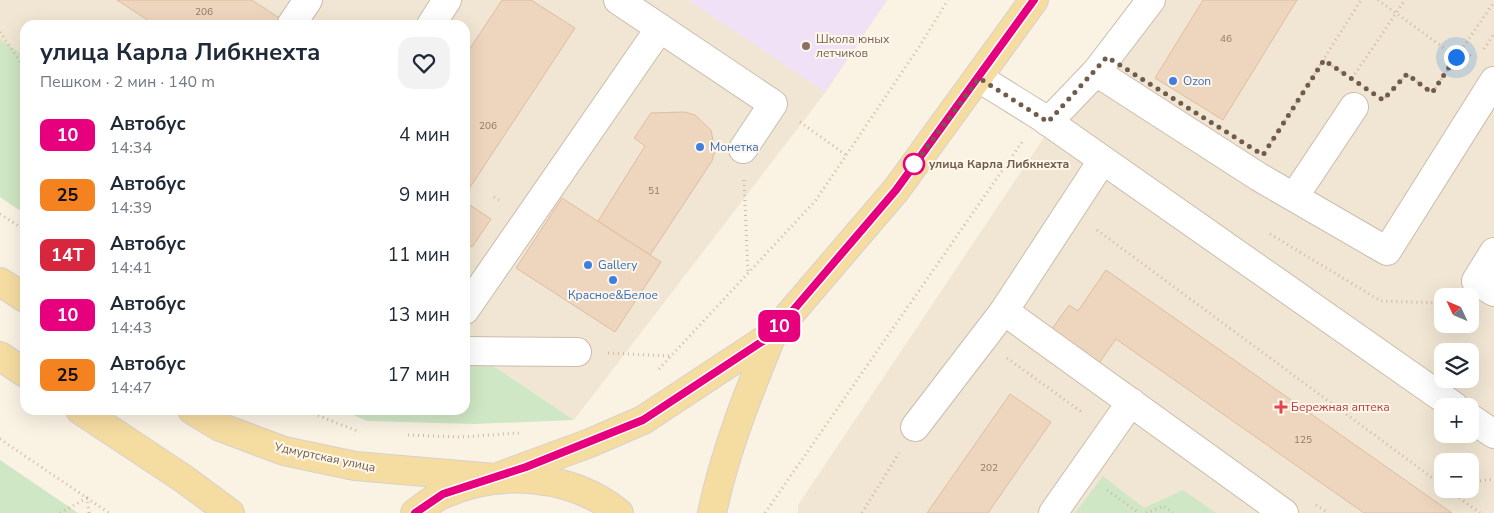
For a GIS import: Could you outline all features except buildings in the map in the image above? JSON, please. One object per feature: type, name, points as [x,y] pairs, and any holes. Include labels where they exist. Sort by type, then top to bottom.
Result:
[{"type":"main road","points":[[415,513],[443,494],[495,478],[590,443],[643,420],[772,335],[896,190],[1034,0]]},
{"type":"main road","points":[[0,282],[20,295]]},
{"type":"main road","points":[[712,513],[720,474],[735,428],[772,335]]},
{"type":"main road","points":[[0,356],[20,370]]},
{"type":"main road","points":[[88,415],[184,479],[230,513]]},
{"type":"main road","name":"Удмуртская улица","points":[[206,415],[284,451],[355,466],[552,481],[605,501],[619,513]]},
{"type":"lane","points":[[434,20],[448,0]]},
{"type":"lane","points":[[618,0],[773,104],[743,149]]},
{"type":"lane","points":[[1044,119],[1096,72],[1151,0]]},
{"type":"lane","points":[[294,20],[306,1]]},
{"type":"lane","points":[[470,303],[660,28]]},
{"type":"lane","points":[[1096,72],[1294,197],[1387,251],[1486,71]]},
{"type":"lane","points":[[979,78],[1044,119],[1443,398]]},
{"type":"lane","points":[[1294,197],[1354,108]]},
{"type":"lane","points":[[915,427],[1004,311],[1102,161]]},
{"type":"lane","points":[[1494,252],[1476,281],[1494,292]]},
{"type":"lane","points":[[1004,311],[1284,513]]},
{"type":"lane","points":[[470,351],[578,352]]},
{"type":"lane","points":[[1052,513],[1131,402]]},
{"type":"lane","points":[[1479,424],[1494,434]]},
{"type":"path","points":[[657,370],[816,200],[919,47],[948,0]]},
{"type":"path","points":[[1266,150],[1361,0]]},
{"type":"path","points":[[1378,0],[1456,57]]},
{"type":"path","points":[[1324,60],[1352,79],[1405,0]]},
{"type":"path","points":[[1383,100],[1407,74],[1432,93],[1494,2]]},
{"type":"path","points":[[0,32],[20,62]]},
{"type":"path","points":[[1462,49],[1486,71]]},
{"type":"path","points":[[773,104],[846,155]]},
{"type":"path","points":[[765,513],[1044,119]]},
{"type":"path","points":[[743,149],[748,274]]},
{"type":"path","points":[[1070,210],[1434,479]]},
{"type":"path","points":[[0,214],[20,227]]},
{"type":"path","points":[[1265,232],[1381,301],[1434,303]]},
{"type":"path","points":[[981,339],[1088,417]]},
{"type":"path","points":[[578,352],[670,356]]},
{"type":"path","points":[[317,415],[366,434]]},
{"type":"path","points":[[862,513],[915,427]]},
{"type":"path","points":[[404,435],[460,437],[520,433]]},
{"type":"path","points":[[0,439],[109,513]]},
{"type":"path","points":[[1479,481],[1494,479]]},
{"type":"path","points":[[60,513],[87,498]]},
{"type":"path","points":[[87,498],[89,513]]},
{"type":"path","points":[[1459,498],[1480,513]]},
{"type":"path","points":[[1146,513],[1164,506],[1173,513]]},
{"type":"shaded area","points":[[0,0],[887,0],[825,93],[574,420],[470,350],[470,20],[20,20],[20,53],[0,39]]},
{"type":"shaded area","name":"Школа юных летчиков","points":[[688,0],[887,0],[825,92]]},
{"type":"shaded area","points":[[1136,0],[1494,0],[1494,513],[798,513],[798,505]]},
{"type":"green space","points":[[0,39],[20,53],[20,211],[0,197]]},
{"type":"green space","points":[[470,350],[574,420],[474,424],[367,421],[353,415],[470,415]]},
{"type":"green space","points":[[0,460],[78,513],[0,513]]},
{"type":"green space","points":[[1103,476],[1144,508],[1183,490],[1216,513],[1075,513]]},
{"type":"bus line","name":"10","points":[[415,513],[443,494],[526,467],[590,443],[643,420],[772,335],[896,190],[1034,0]]},
{"type":"place","name":"Школа юных летчиков","points":[[806,46]]},
{"type":"place","name":"Ozon","points":[[1173,81]]},
{"type":"place","name":"Монетка","points":[[700,147]]},
{"type":"place","name":"улица Карла Либкнехта","points":[[914,164]]},
{"type":"place","name":"Gallery","points":[[588,265]]},
{"type":"place","name":"Красное&Белое","points":[[613,280]]},
{"type":"place","name":"Бережная аптека","points":[[1281,407]]},
{"type":"route","points":[[914,164],[913,166],[979,78],[1048,122],[1096,72],[1107,57],[1263,155],[1324,60],[1383,100],[1407,74],[1432,93],[1456,57]]}]
